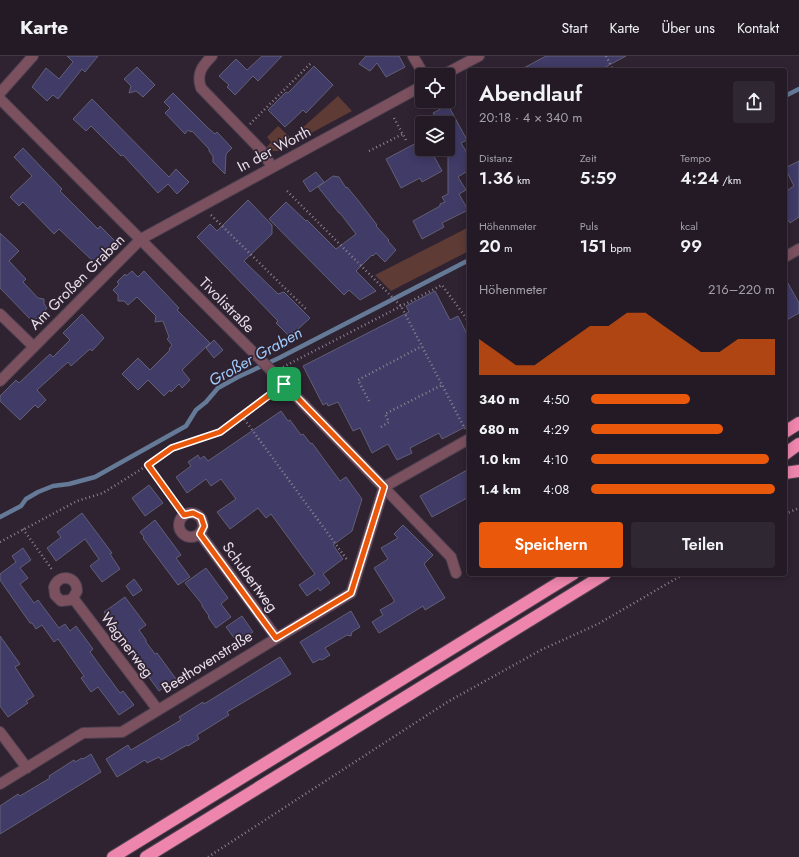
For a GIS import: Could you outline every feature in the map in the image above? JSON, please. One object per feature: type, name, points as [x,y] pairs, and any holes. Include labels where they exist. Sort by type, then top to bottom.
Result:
[{"type":"highway","points":[[787,431],[799,423]]},
{"type":"highway","points":[[787,453],[799,444]]},
{"type":"highway","points":[[787,473],[799,472]]},
{"type":"highway","points":[[113,857],[570,576]]},
{"type":"highway","points":[[146,857],[602,576]]},
{"type":"street","points":[[0,93],[33,56]]},
{"type":"street","points":[[212,56],[204,64],[199,73],[201,88],[262,151],[272,167]]},
{"type":"street","points":[[413,56],[420,68]]},
{"type":"street","points":[[455,69],[479,56]]},
{"type":"street","name":"In der Worth","points":[[141,239],[415,90]]},
{"type":"street","name":"Tivolistraße","points":[[0,99],[260,359],[273,368],[284,384],[451,557],[456,573]]},
{"type":"street","name":"Am Großen Graben","points":[[0,382],[141,239]]},
{"type":"street","points":[[787,255],[799,249]]},
{"type":"street","name":"Am Großen Graben","points":[[0,314],[34,347]]},
{"type":"street","points":[[384,487],[467,435]]},
{"type":"street","name":"Beethovenstraße","points":[[0,784],[83,733],[122,732],[351,593],[384,487]]},
{"type":"street","points":[[193,513],[201,517],[204,526],[200,534],[191,537],[182,533],[180,523],[184,515],[193,513]]},
{"type":"street","name":"Schubertweg","points":[[200,534],[276,638]]},
{"type":"street","points":[[66,577],[73,580],[77,587],[77,591],[73,598],[62,601],[55,595],[54,587],[59,580],[66,577]]},
{"type":"street","name":"Wagnerweg","points":[[73,598],[158,710]]},
{"type":"street","points":[[0,732],[27,768]]},
{"type":"path","points":[[606,56],[612,68]]},
{"type":"path","points":[[243,131],[312,62]]},
{"type":"path","points":[[394,118],[407,142]]},
{"type":"path","points":[[370,151],[403,134]]},
{"type":"path","points":[[287,191],[401,306],[467,435]]},
{"type":"path","points":[[208,212],[306,309]]},
{"type":"path","points":[[273,368],[442,285],[467,319]]},
{"type":"path","points":[[369,401],[358,380],[422,346]]},
{"type":"path","points":[[0,542],[77,501],[103,493],[172,448],[220,432],[284,384]]},
{"type":"path","points":[[381,427],[389,422],[385,414],[442,385]]},
{"type":"path","points":[[242,416],[357,573]]},
{"type":"path","points":[[148,465],[184,515]]},
{"type":"path","points":[[787,513],[799,508]]},
{"type":"path","points":[[23,529],[59,580]]},
{"type":"path","points":[[208,857],[449,701],[540,650],[598,624],[681,576]]},
{"type":"shaded area","points":[[338,96],[352,111],[278,151],[270,151],[266,148],[271,142],[267,137],[278,126],[291,138]]},
{"type":"shaded area","points":[[467,228],[467,252],[391,291],[375,275]]},
{"type":"building","points":[[67,56],[98,56],[85,72],[82,69],[58,99],[53,95],[47,101],[32,87],[46,68],[59,79],[73,62]]},
{"type":"building","points":[[262,56],[282,56],[258,81],[253,76],[235,95],[227,87],[229,85],[219,76],[236,59],[247,70]]},
{"type":"building","points":[[366,56],[399,56],[405,67],[386,77],[377,63],[370,71],[359,64]]},
{"type":"building","points":[[546,56],[626,56],[604,68],[524,68]]},
{"type":"building","points":[[314,66],[333,85],[306,113],[303,110],[285,127],[268,110],[286,92],[288,93]]},
{"type":"building","points":[[137,67],[155,85],[143,97],[136,91],[129,93],[131,86],[124,79]]},
{"type":"building","points":[[173,93],[207,127],[215,134],[217,132],[232,148],[226,154],[225,174],[213,162],[213,156],[209,149],[192,131],[191,132],[188,130],[185,134],[165,113],[170,108],[164,102]]},
{"type":"building","points":[[92,99],[169,177],[176,169],[189,182],[177,194],[168,184],[158,193],[123,155],[121,156],[91,126],[86,131],[73,119]]},
{"type":"building","points":[[442,108],[450,108],[454,116],[435,116],[433,113]]},
{"type":"building","points":[[455,118],[467,140],[461,143],[467,153],[467,171],[458,177],[466,190],[459,194],[467,210],[442,223],[444,227],[422,239],[413,221],[440,206],[440,204],[445,202],[442,197],[448,194],[448,156],[455,156]]},
{"type":"building","points":[[415,144],[415,156],[434,156],[442,171],[422,182],[420,178],[401,188],[386,159]]},
{"type":"building","points":[[23,148],[62,189],[60,191],[98,229],[100,226],[116,242],[95,263],[59,229],[54,234],[23,202],[19,206],[10,197],[32,176],[14,157]]},
{"type":"building","points":[[799,161],[799,217],[790,223],[787,219],[787,191],[794,186],[787,172],[787,167]]},
{"type":"building","points":[[316,172],[324,182],[310,192],[303,181]]},
{"type":"building","points":[[333,176],[339,177],[346,188],[347,187],[357,199],[377,225],[376,226],[396,250],[385,262],[376,253],[373,256],[372,255],[356,271],[376,291],[360,300],[349,290],[344,295],[269,219],[286,202],[306,221],[307,220],[336,249],[356,234],[318,187]]},
{"type":"building","points":[[248,200],[272,225],[272,234],[244,261],[278,294],[284,292],[310,318],[289,336],[276,323],[278,321],[197,237],[210,224],[217,231]]},
{"type":"building","points":[[0,233],[19,251],[9,261],[26,279],[23,282],[38,298],[44,299],[44,304],[47,308],[44,312],[44,318],[37,318],[33,322],[0,288]]},
{"type":"building","points":[[132,271],[138,277],[144,271],[179,308],[177,310],[210,343],[182,370],[190,380],[182,388],[179,384],[171,392],[170,390],[164,396],[148,380],[138,390],[122,374],[138,358],[150,370],[170,350],[169,349],[172,345],[167,339],[169,337],[163,321],[155,322],[156,316],[137,297],[128,305],[124,301],[118,301],[118,295],[113,290],[119,284],[117,282],[125,274],[126,276]]},
{"type":"building","points":[[787,282],[799,303],[799,313],[787,320]]},
{"type":"building","points":[[435,291],[450,320],[458,316],[467,334],[467,426],[442,439],[439,433],[410,448],[412,453],[397,460],[388,444],[372,453],[360,428],[353,431],[338,402],[328,406],[327,403],[323,405],[303,366],[409,312],[406,306]]},
{"type":"building","points":[[82,314],[104,338],[92,351],[90,349],[71,366],[68,362],[37,390],[46,400],[38,408],[35,405],[20,420],[0,401],[0,396],[16,380],[19,383],[50,354],[53,357],[70,340],[63,333]]},
{"type":"building","points":[[214,340],[223,350],[214,358],[206,348]]},
{"type":"building","points":[[281,411],[301,435],[303,434],[311,444],[312,443],[340,481],[346,477],[362,499],[352,531],[333,545],[343,559],[323,574],[330,583],[320,591],[318,588],[307,596],[299,585],[315,574],[271,514],[266,518],[258,508],[230,529],[217,512],[236,499],[221,479],[211,486],[206,479],[187,493],[176,477],[191,466],[188,462],[198,455],[200,459],[204,456],[208,461]]},
{"type":"building","points":[[467,470],[467,498],[432,517],[420,496]]},
{"type":"building","points":[[149,485],[163,503],[145,516],[132,498]]},
{"type":"building","points":[[82,513],[112,553],[110,554],[120,569],[102,582],[90,566],[99,559],[85,539],[56,561],[47,548],[61,537],[57,532]]},
{"type":"building","points":[[155,520],[181,555],[176,558],[190,577],[178,585],[140,532]]},
{"type":"building","points":[[403,525],[433,555],[424,564],[445,598],[425,610],[423,606],[379,633],[372,622],[383,615],[380,610],[394,602],[394,600],[374,568],[388,559],[381,548],[398,538],[394,534]]},
{"type":"building","points":[[23,548],[31,560],[20,568],[28,578],[20,584],[34,603],[38,600],[59,628],[65,624],[70,631],[76,626],[93,649],[90,652],[120,693],[123,691],[134,705],[119,715],[98,687],[91,692],[81,678],[84,676],[58,639],[54,642],[42,625],[36,629],[32,623],[30,623],[0,580],[0,574],[16,562],[12,556]]},
{"type":"building","points":[[206,568],[228,598],[221,604],[231,617],[216,628],[208,617],[209,616],[202,604],[185,583]]},
{"type":"building","points":[[134,579],[142,590],[133,596],[126,586]]},
{"type":"building","points":[[125,597],[146,625],[139,630],[146,642],[155,654],[157,653],[176,679],[159,691],[123,642],[125,641],[104,612]]},
{"type":"building","points":[[351,611],[360,627],[352,632],[351,636],[347,635],[325,648],[330,655],[313,663],[300,642]]},
{"type":"building","points":[[242,616],[253,632],[238,643],[226,627]]},
{"type":"building","points":[[0,636],[20,664],[15,667],[34,696],[26,701],[28,703],[8,717],[0,706]]},
{"type":"building","points":[[280,657],[291,674],[227,712],[229,715],[197,735],[199,739],[188,746],[187,745],[161,760],[159,757],[147,763],[145,760],[117,777],[106,759],[128,745],[131,750],[181,720],[179,717],[203,702],[204,704]]},
{"type":"building","points":[[91,754],[101,772],[0,834],[0,806],[18,794],[20,796],[50,778],[49,776],[74,760],[75,762]]},
{"type":"waterway","name":"Großer Graben","points":[[787,95],[799,89]]},
{"type":"waterway","name":"Großer Graben","points":[[0,517],[21,506],[26,499],[38,492],[53,486],[69,484],[95,477],[186,426],[196,410],[206,402],[218,388],[467,261]]},
{"type":"route","points":[[284,384],[384,487],[351,593],[276,638],[200,534],[204,526],[201,517],[193,513],[184,515],[148,465],[172,448],[220,432],[284,384]]}]
